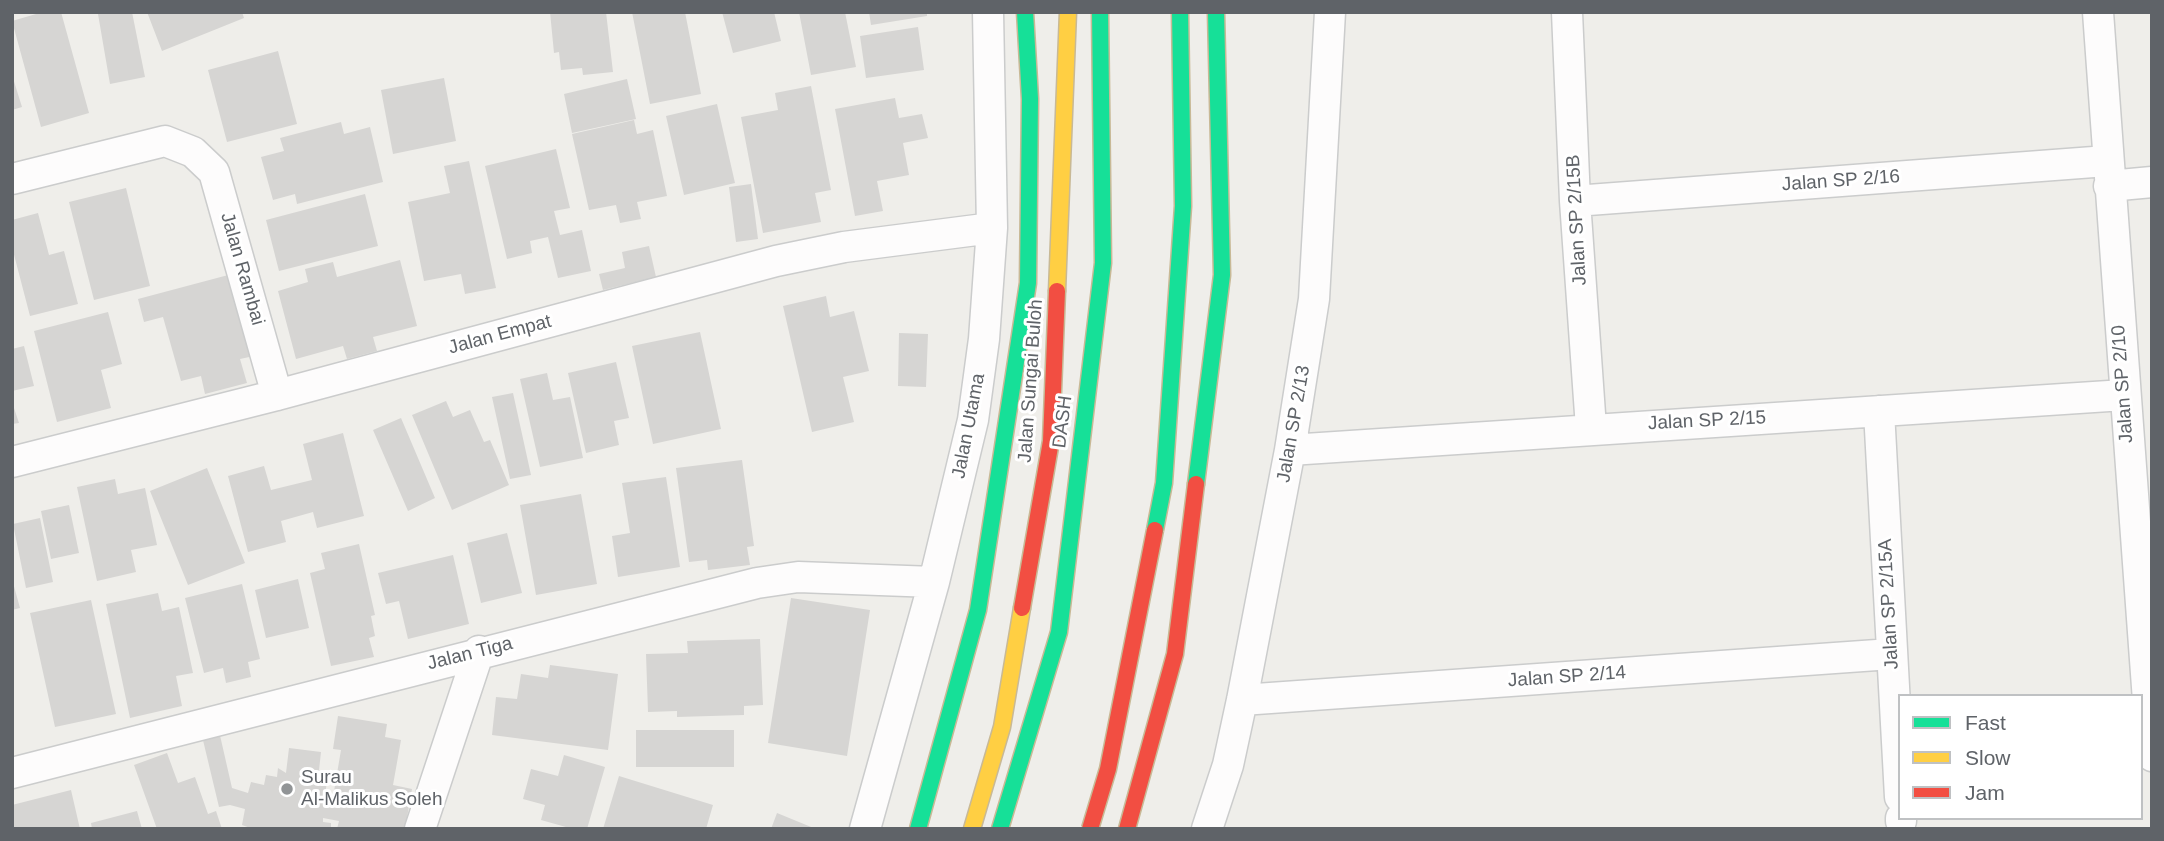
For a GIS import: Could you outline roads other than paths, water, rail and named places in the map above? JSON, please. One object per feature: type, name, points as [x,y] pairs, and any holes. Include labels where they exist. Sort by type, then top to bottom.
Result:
[{"type":"highway","points":[[918,829],[978,610],[1028,283],[1030,99],[1026,12]]},
{"type":"highway","name":"Jalan Sungai Buloh","points":[[972,829],[1002,727],[1051,441],[1068,12]]},
{"type":"highway","name":"DASH","points":[[1000,829],[1060,619],[1103,263],[1100,12]]},
{"type":"highway","points":[[1090,829],[1108,769],[1164,483],[1183,206],[1181,12]]},
{"type":"highway","points":[[1127,829],[1175,654],[1222,275],[1216,12]]},
{"type":"street","name":"Jalan Utama","points":[[865,829],[934,582],[973,420],[984,339],[992,228],[988,12]]},
{"type":"street","name":"Jalan SP 2/13","points":[[1207,829],[1228,765],[1242,700],[1290,450],[1314,299],[1330,12]]},
{"type":"street","name":"Jalan SP 2/15B","points":[[1567,12],[1575,201],[1591,428]]},
{"type":"street","name":"Jalan SP 2/10","points":[[2098,12],[2124,395],[2147,641],[2152,756]]},
{"type":"street","name":"Jalan Rambai","points":[[12,179],[165,141],[193,152],[214,172],[277,395]]},
{"type":"street","name":"Jalan SP 2/16","points":[[1575,201],[2108,173],[2152,182]]},
{"type":"street","name":"Jalan Empat","points":[[12,462],[277,395],[776,261],[844,247],[992,228]]},
{"type":"street","name":"Jalan SP 2/15","points":[[1290,450],[1591,428],[2124,395]]},
{"type":"street","name":"Jalan SP 2/15A","points":[[1879,411],[1898,765]]},
{"type":"street","name":"Jalan Tiga","points":[[12,773],[479,651],[757,583],[798,577],[934,582]]},
{"type":"street","points":[[420,829],[479,651]]},
{"type":"street","name":"Jalan SP 2/14","points":[[1242,700],[1891,654]]},
{"type":"place","name":"Surau Al-Malikus Soleh","points":[[287,789]]}]
